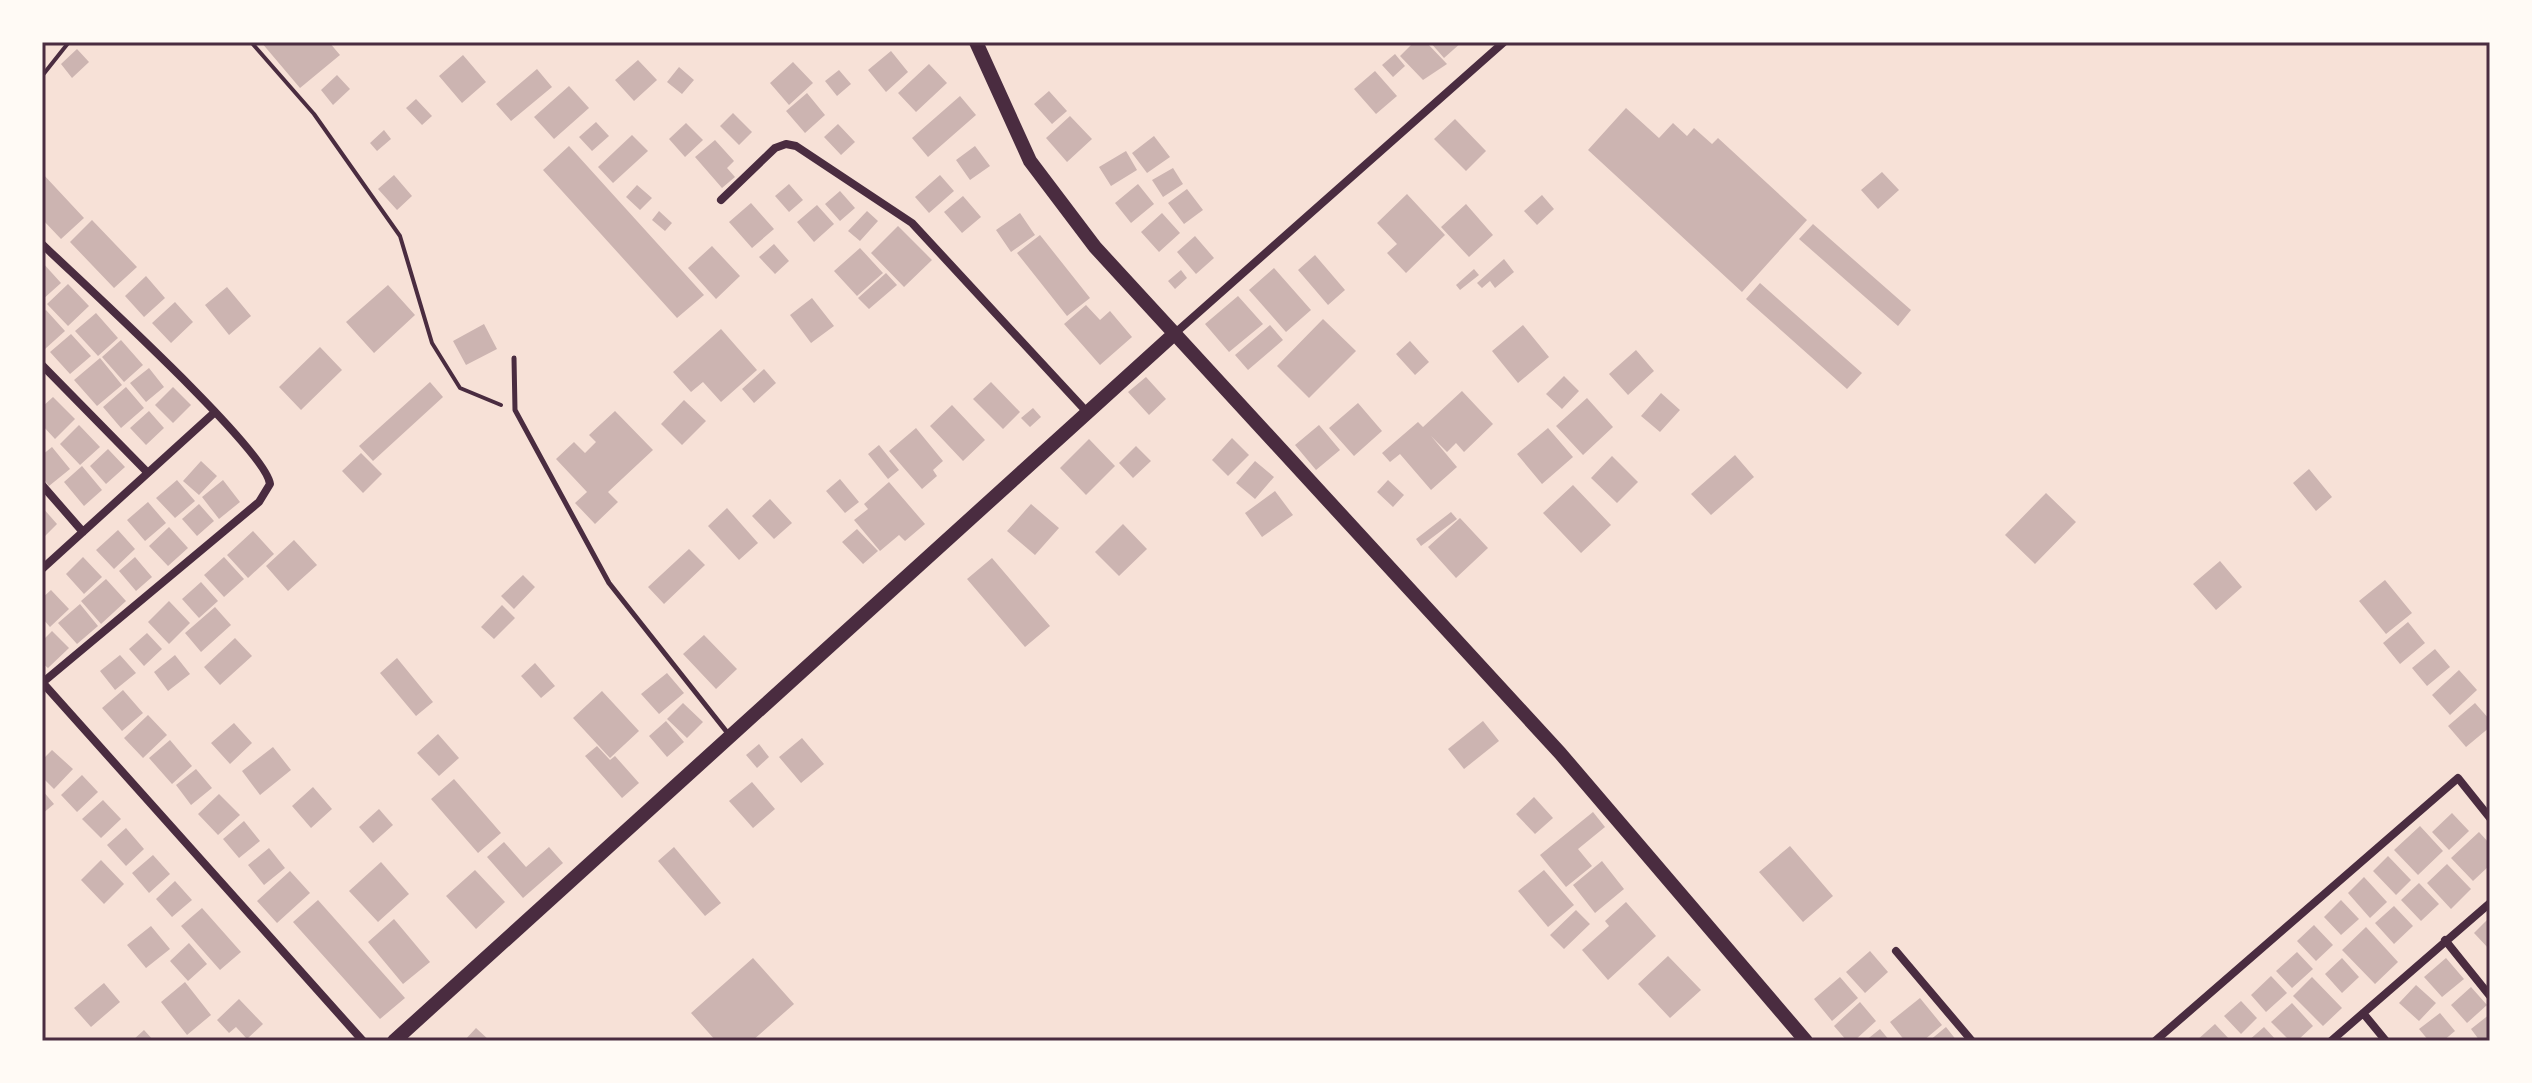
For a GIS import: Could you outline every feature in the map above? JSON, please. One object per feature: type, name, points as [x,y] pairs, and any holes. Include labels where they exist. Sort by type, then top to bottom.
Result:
[{"type":"street","points":[[976,42],[1030,161],[1095,247],[1560,753],[1806,1041]]},
{"type":"street","points":[[394,1041],[1086,411],[1504,42]]},
{"type":"street","points":[[721,200],[775,148],[786,144],[796,146],[912,223],[1086,411]]},
{"type":"street","points":[[42,244],[215,412],[264,466],[270,484],[266,493],[42,682],[363,1041]]},
{"type":"street","points":[[42,365],[148,473]]},
{"type":"street","points":[[42,569],[215,412]]},
{"type":"street","points":[[42,485],[83,532]]},
{"type":"street","points":[[2155,1041],[2458,778],[2490,818]]},
{"type":"street","points":[[2331,1041],[2490,903]]},
{"type":"street","points":[[2445,940],[2490,996]]},
{"type":"street","points":[[1896,951],[1972,1041]]},
{"type":"street","points":[[2363,1013],[2386,1041]]},
{"type":"lane","points":[[514,358],[515,410],[609,583],[731,737]]},
{"type":"path","points":[[42,76],[69,42]]},
{"type":"path","points":[[251,42],[314,114],[400,236],[432,343],[460,388],[515,410]]},
{"type":"building","points":[[261,42],[329,42],[340,55],[300,88]]},
{"type":"building","points":[[1414,42],[1426,42],[1447,64],[1423,80],[1400,56]]},
{"type":"building","points":[[1430,42],[1462,42],[1444,58]]},
{"type":"building","points":[[77,49],[89,62],[72,78],[61,64]]},
{"type":"building","points":[[891,51],[908,72],[886,92],[868,70]]},
{"type":"building","points":[[1395,54],[1405,66],[1393,77],[1382,65]]},
{"type":"building","points":[[463,55],[486,82],[462,103],[439,76]]},
{"type":"building","points":[[638,60],[657,80],[634,101],[615,80]]},
{"type":"building","points":[[793,62],[813,83],[789,105],[770,83]]},
{"type":"building","points":[[929,64],[947,83],[916,112],[898,93]]},
{"type":"building","points":[[679,67],[694,80],[682,94],[667,82]]},
{"type":"building","points":[[537,69],[552,87],[511,121],[496,104]]},
{"type":"building","points":[[839,70],[851,84],[837,96],[825,81]]},
{"type":"building","points":[[1375,71],[1397,96],[1376,114],[1354,89]]},
{"type":"building","points":[[337,75],[350,89],[333,105],[321,90]]},
{"type":"building","points":[[569,86],[589,108],[554,139],[534,117]]},
{"type":"building","points":[[1049,91],[1067,111],[1052,124],[1034,104]]},
{"type":"building","points":[[807,93],[825,115],[805,133],[786,111]]},
{"type":"building","points":[[960,96],[976,115],[928,157],[912,138]]},
{"type":"building","points":[[416,99],[432,116],[422,125],[406,108]]},
{"type":"building","points":[[1626,108],[1659,138],[1673,123],[1687,136],[1694,128],[1712,144],[1718,138],[1807,220],[1742,292],[1588,150]]},
{"type":"building","points":[[733,113],[752,132],[739,145],[720,126]]},
{"type":"building","points":[[1070,116],[1092,139],[1067,162],[1046,138]]},
{"type":"building","points":[[1455,119],[1486,151],[1466,171],[1434,139]]},
{"type":"building","points":[[596,122],[609,136],[592,151],[579,137]]},
{"type":"building","points":[[686,123],[703,140],[685,157],[669,139]]},
{"type":"building","points":[[838,124],[855,142],[841,155],[824,137]]},
{"type":"building","points":[[384,130],[391,139],[377,151],[370,143]]},
{"type":"building","points":[[632,135],[648,151],[613,183],[598,167]]},
{"type":"building","points":[[1154,136],[1170,157],[1147,173],[1132,153]]},
{"type":"building","points":[[715,140],[734,161],[727,168],[735,177],[722,188],[695,157]]},
{"type":"building","points":[[569,146],[704,295],[677,318],[543,170]]},
{"type":"building","points":[[975,146],[990,166],[970,180],[956,160]]},
{"type":"building","points":[[1126,151],[1137,170],[1111,186],[1099,167]]},
{"type":"building","points":[[1173,168],[1183,184],[1163,197],[1152,180]]},
{"type":"building","points":[[1882,172],[1899,190],[1878,209],[1861,190]]},
{"type":"building","points":[[42,173],[84,218],[61,239],[42,219]]},
{"type":"building","points":[[394,175],[412,196],[397,210],[378,189]]},
{"type":"building","points":[[940,175],[954,191],[929,213],[915,197]]},
{"type":"building","points":[[789,184],[803,200],[789,212],[775,196]]},
{"type":"building","points":[[1138,184],[1154,204],[1131,223],[1115,203]]},
{"type":"building","points":[[637,185],[652,198],[640,210],[626,197]]},
{"type":"building","points":[[1187,189],[1203,210],[1184,224],[1168,203]]},
{"type":"building","points":[[840,191],[855,208],[840,221],[825,204]]},
{"type":"building","points":[[1407,194],[1445,235],[1406,273],[1387,253],[1397,244],[1377,223]]},
{"type":"building","points":[[1542,195],[1554,209],[1537,225],[1524,211]]},
{"type":"building","points":[[963,196],[981,217],[962,233],[944,212]]},
{"type":"building","points":[[751,203],[774,229],[752,248],[729,222]]},
{"type":"building","points":[[1466,204],[1493,235],[1469,257],[1441,227]]},
{"type":"building","points":[[817,205],[834,224],[814,242],[797,222]]},
{"type":"building","points":[[659,211],[672,223],[665,231],[652,220]]},
{"type":"building","points":[[867,211],[878,221],[860,241],[848,231]]},
{"type":"building","points":[[1020,213],[1035,235],[1011,252],[996,230]]},
{"type":"building","points":[[1162,213],[1180,233],[1159,252],[1141,232]]},
{"type":"building","points":[[92,220],[137,267],[114,288],[70,242]]},
{"type":"building","points":[[1813,224],[1911,310],[1898,326],[1799,239]]},
{"type":"building","points":[[898,226],[932,260],[904,287],[871,253]]},
{"type":"building","points":[[1040,235],[1090,298],[1067,316],[1017,253]]},
{"type":"building","points":[[1195,236],[1214,258],[1196,274],[1177,252]]},
{"type":"building","points":[[774,244],[789,261],[775,274],[759,257]]},
{"type":"building","points":[[712,246],[740,276],[716,299],[688,268]]},
{"type":"building","points":[[860,248],[883,273],[857,296],[834,271]]},
{"type":"building","points":[[1315,255],[1345,290],[1328,305],[1298,270]]},
{"type":"building","points":[[1504,259],[1514,272],[1495,288],[1490,281],[1482,288],[1477,283]]},
{"type":"building","points":[[42,262],[61,283],[42,300]]},
{"type":"building","points":[[1274,268],[1311,310],[1286,332],[1249,290]]},
{"type":"building","points":[[1474,269],[1479,275],[1460,290],[1456,285]]},
{"type":"building","points":[[1181,270],[1187,278],[1175,289],[1168,281]]},
{"type":"building","points":[[886,273],[897,285],[869,309],[858,298]]},
{"type":"building","points":[[146,276],[165,298],[144,317],[125,296]]},
{"type":"building","points":[[1760,283],[1862,373],[1847,389],[1746,299]]},
{"type":"building","points":[[68,284],[89,306],[68,326],[47,304]]},
{"type":"building","points":[[388,285],[415,315],[374,353],[346,322]]},
{"type":"building","points":[[227,287],[251,316],[229,335],[205,305]]},
{"type":"building","points":[[1238,296],[1263,324],[1229,352],[1205,324]]},
{"type":"building","points":[[812,298],[834,326],[811,343],[790,315]]},
{"type":"building","points":[[175,302],[193,322],[171,343],[152,323]]},
{"type":"building","points":[[1086,305],[1100,320],[1110,311],[1132,337],[1100,365],[1064,324]]},
{"type":"building","points":[[46,310],[65,331],[45,349],[42,345],[42,313]]},
{"type":"building","points":[[96,313],[118,338],[98,356],[75,331]]},
{"type":"building","points":[[1323,319],[1356,351],[1309,398],[1277,366]]},
{"type":"building","points":[[484,324],[497,349],[466,365],[453,341]]},
{"type":"building","points":[[1270,325],[1283,340],[1248,370],[1235,355]]},
{"type":"building","points":[[1523,325],[1549,357],[1518,383],[1492,351]]},
{"type":"building","points":[[721,329],[757,370],[721,402],[703,382],[691,392],[673,372]]},
{"type":"building","points":[[71,334],[91,356],[70,374],[50,352]]},
{"type":"building","points":[[121,340],[143,365],[124,382],[102,357]]},
{"type":"building","points":[[1410,341],[1429,362],[1415,375],[1396,354]]},
{"type":"building","points":[[320,347],[342,370],[301,410],[279,387]]},
{"type":"building","points":[[1636,350],[1654,371],[1628,395],[1609,374]]},
{"type":"building","points":[[100,358],[122,385],[97,406],[74,380]]},
{"type":"building","points":[[149,368],[164,387],[146,402],[130,383]]},
{"type":"building","points":[[764,369],[776,383],[754,403],[742,389]]},
{"type":"building","points":[[1564,376],[1579,391],[1562,409],[1546,394]]},
{"type":"building","points":[[1146,377],[1166,399],[1149,415],[1128,392]]},
{"type":"building","points":[[430,382],[443,397],[373,461],[359,446]]},
{"type":"building","points":[[991,382],[1020,412],[1003,429],[973,399]]},
{"type":"building","points":[[126,387],[144,408],[121,428],[103,407]]},
{"type":"building","points":[[173,387],[191,405],[173,423],[155,405]]},
{"type":"building","points":[[1462,391],[1493,424],[1464,452],[1456,443],[1447,452],[1431,436],[1457,467],[1431,490],[1400,454],[1390,462],[1382,453],[1418,422],[1423,427]]},
{"type":"building","points":[[1661,393],[1680,410],[1660,432],[1641,416]]},
{"type":"building","points":[[53,397],[75,419],[55,439],[42,425],[42,407]]},
{"type":"building","points":[[1587,398],[1613,427],[1583,455],[1556,426]]},
{"type":"building","points":[[684,400],[706,421],[682,445],[661,424]]},
{"type":"building","points":[[1358,403],[1382,431],[1354,456],[1329,428]]},
{"type":"building","points":[[952,405],[985,440],[963,461],[930,426]]},
{"type":"building","points":[[1033,408],[1041,417],[1030,427],[1021,418]]},
{"type":"building","points":[[149,411],[164,428],[146,445],[130,428]]},
{"type":"building","points":[[615,411],[653,450],[608,492],[618,502],[595,524],[575,503],[587,492],[556,459],[574,442],[585,453],[596,442],[589,435]]},
{"type":"building","points":[[79,425],[100,447],[80,465],[60,444]]},
{"type":"building","points":[[1319,425],[1340,450],[1316,470],[1295,445]]},
{"type":"building","points":[[916,428],[943,461],[933,470],[937,476],[922,489],[889,451]]},
{"type":"building","points":[[1548,428],[1573,457],[1542,484],[1517,454]]},
{"type":"building","points":[[1232,438],[1249,455],[1228,476],[1212,460]]},
{"type":"building","points":[[1089,439],[1115,466],[1086,495],[1060,468]]},
{"type":"building","points":[[879,445],[899,470],[888,479],[868,454]]},
{"type":"building","points":[[1136,446],[1151,461],[1133,478],[1119,463]]},
{"type":"building","points":[[52,447],[70,469],[49,486],[42,477],[42,455]]},
{"type":"building","points":[[108,449],[125,467],[106,484],[90,466]]},
{"type":"building","points":[[361,453],[382,474],[363,493],[342,471]]},
{"type":"building","points":[[1735,455],[1754,477],[1711,515],[1691,494]]},
{"type":"building","points":[[1612,456],[1638,482],[1617,503],[1591,478]]},
{"type":"building","points":[[201,461],[217,476],[199,495],[183,481]]},
{"type":"building","points":[[1255,461],[1274,477],[1255,499],[1236,483]]},
{"type":"building","points":[[82,466],[102,490],[84,506],[64,482]]},
{"type":"building","points":[[2309,469],[2332,497],[2316,511],[2293,483]]},
{"type":"building","points":[[840,479],[859,502],[845,513],[826,491]]},
{"type":"building","points":[[177,480],[195,501],[175,518],[156,498]]},
{"type":"building","points":[[223,480],[240,502],[219,519],[202,497]]},
{"type":"building","points":[[1388,480],[1404,495],[1393,507],[1377,492]]},
{"type":"building","points":[[889,482],[925,524],[905,541],[899,535],[880,551],[854,520],[868,509],[864,504]]},
{"type":"building","points":[[1573,485],[1611,525],[1581,553],[1543,513]]},
{"type":"building","points":[[1275,491],[1293,515],[1262,537],[1245,513]]},
{"type":"building","points":[[2046,493],[2076,522],[2035,564],[2005,535]]},
{"type":"building","points":[[770,499],[792,523],[774,539],[752,516]]},
{"type":"building","points":[[148,502],[166,523],[145,541],[127,520]]},
{"type":"building","points":[[199,504],[214,521],[197,536],[182,519]]},
{"type":"building","points":[[1031,504],[1059,528],[1035,555],[1007,531]]},
{"type":"building","points":[[42,507],[57,524],[42,539]]},
{"type":"building","points":[[727,508],[758,543],[739,560],[708,526]]},
{"type":"building","points":[[1451,512],[1457,519],[1421,546],[1416,539]]},
{"type":"building","points":[[1460,518],[1488,548],[1456,578],[1428,547]]},
{"type":"building","points":[[1123,524],[1147,549],[1119,576],[1095,552]]},
{"type":"building","points":[[169,527],[188,548],[168,566],[149,546]]},
{"type":"building","points":[[857,529],[878,551],[863,564],[842,542]]},
{"type":"building","points":[[118,530],[135,549],[114,569],[96,550]]},
{"type":"building","points":[[253,531],[274,554],[248,578],[227,555]]},
{"type":"building","points":[[294,540],[317,565],[288,591],[266,566]]},
{"type":"building","points":[[689,549],[705,565],[664,604],[648,587]]},
{"type":"building","points":[[83,557],[102,577],[84,594],[66,574]]},
{"type":"building","points":[[135,557],[152,577],[136,591],[119,571]]},
{"type":"building","points":[[224,557],[244,579],[224,597],[204,575]]},
{"type":"building","points":[[992,558],[1050,626],[1025,647],[967,579]]},
{"type":"building","points":[[2220,561],[2242,587],[2216,610],[2193,584]]},
{"type":"building","points":[[523,575],[535,587],[514,609],[501,596]]},
{"type":"building","points":[[106,579],[126,601],[101,624],[81,601]]},
{"type":"building","points":[[2385,580],[2412,613],[2386,634],[2359,601]]},
{"type":"building","points":[[201,582],[218,601],[199,618],[182,599]]},
{"type":"building","points":[[51,590],[69,609],[50,627],[42,618],[42,598]]},
{"type":"building","points":[[169,601],[190,623],[169,644],[148,622]]},
{"type":"building","points":[[80,604],[98,626],[77,644],[58,623]]},
{"type":"building","points":[[502,605],[515,618],[494,639],[481,627]]},
{"type":"building","points":[[215,607],[231,625],[201,652],[185,633]]},
{"type":"building","points":[[2408,622],[2425,643],[2400,664],[2383,643]]},
{"type":"building","points":[[52,631],[69,648],[48,668],[42,663],[42,641]]},
{"type":"building","points":[[147,633],[162,649],[144,666],[129,649]]},
{"type":"building","points":[[704,635],[737,669],[716,689],[683,654]]},
{"type":"building","points":[[235,638],[252,656],[220,685],[204,667]]},
{"type":"building","points":[[2435,649],[2450,667],[2427,686],[2412,668]]},
{"type":"building","points":[[120,655],[136,673],[115,690],[100,671]]},
{"type":"building","points":[[175,655],[190,674],[168,691],[154,672]]},
{"type":"building","points":[[397,658],[433,702],[416,716],[380,673]]},
{"type":"building","points":[[535,663],[555,686],[541,698],[521,676]]},
{"type":"building","points":[[2459,670],[2477,690],[2450,715],[2432,695]]},
{"type":"building","points":[[667,673],[684,693],[659,714],[641,694]]},
{"type":"building","points":[[123,690],[143,713],[122,731],[102,708]]},
{"type":"building","points":[[602,691],[639,731],[610,758],[573,718]]},
{"type":"building","points":[[683,703],[703,722],[687,738],[667,719]]},
{"type":"building","points":[[2475,703],[2490,720],[2490,727],[2466,747],[2448,726]]},
{"type":"building","points":[[148,715],[167,735],[143,758],[124,738]]},
{"type":"building","points":[[666,721],[684,742],[667,757],[649,736]]},
{"type":"building","points":[[1483,721],[1499,741],[1464,769],[1448,749]]},
{"type":"building","points":[[234,723],[252,743],[230,764],[211,743]]},
{"type":"building","points":[[438,734],[459,758],[439,776],[417,753]]},
{"type":"building","points":[[802,738],[824,764],[801,783],[779,757]]},
{"type":"building","points":[[170,740],[192,766],[172,784],[149,758]]},
{"type":"building","points":[[759,744],[769,757],[757,768],[746,755]]},
{"type":"building","points":[[597,746],[610,760],[615,756],[639,783],[622,798],[585,756]]},
{"type":"building","points":[[273,747],[291,770],[260,795],[242,771]]},
{"type":"building","points":[[52,750],[73,769],[54,789],[42,777],[42,760]]},
{"type":"building","points":[[196,769],[212,788],[191,805],[176,785]]},
{"type":"building","points":[[82,775],[98,792],[77,812],[61,795]]},
{"type":"building","points":[[454,779],[501,833],[478,853],[431,799]]},
{"type":"building","points":[[752,782],[775,809],[753,828],[729,801]]},
{"type":"building","points":[[313,787],[332,809],[311,828],[292,806]]},
{"type":"building","points":[[42,790],[54,804],[42,814]]},
{"type":"building","points":[[219,794],[240,815],[218,835],[198,814]]},
{"type":"building","points":[[1534,797],[1553,818],[1535,834],[1516,814]]},
{"type":"building","points":[[103,800],[121,819],[101,838],[82,819]]},
{"type":"building","points":[[379,809],[393,825],[373,843],[359,827]]},
{"type":"building","points":[[1593,812],[1605,827],[1578,849],[1592,866],[1566,887],[1540,855]]},
{"type":"building","points":[[2452,813],[2469,831],[2449,850],[2432,832]]},
{"type":"building","points":[[244,821],[260,841],[239,858],[223,839]]},
{"type":"building","points":[[2420,826],[2443,851],[2418,875],[2394,850]]},
{"type":"building","points":[[126,828],[144,849],[126,866],[107,845]]},
{"type":"building","points":[[2479,832],[2490,844],[2490,865],[2473,881],[2451,858]]},
{"type":"building","points":[[504,842],[526,867],[549,847],[563,863],[523,898],[487,857]]},
{"type":"building","points":[[1790,846],[1833,896],[1803,922],[1759,872]]},
{"type":"building","points":[[674,847],[721,903],[705,916],[658,861]]},
{"type":"building","points":[[269,848],[285,868],[264,885],[248,865]]},
{"type":"building","points":[[153,855],[170,874],[149,893],[132,873]]},
{"type":"building","points":[[2388,856],[2411,880],[2396,895],[2373,871]]},
{"type":"building","points":[[101,860],[124,884],[104,904],[81,880]]},
{"type":"building","points":[[1602,861],[1624,889],[1595,913],[1573,885]]},
{"type":"building","points":[[381,862],[409,894],[378,922],[349,891]]},
{"type":"building","points":[[2447,864],[2471,889],[2451,909],[2427,883]]},
{"type":"building","points":[[475,870],[505,902],[476,929],[446,896]]},
{"type":"building","points":[[1544,870],[1574,905],[1548,927],[1518,891]]},
{"type":"building","points":[[290,871],[310,893],[277,923],[257,901]]},
{"type":"building","points":[[2364,877],[2387,902],[2370,918],[2348,893]]},
{"type":"building","points":[[175,881],[192,900],[172,917],[156,899]]},
{"type":"building","points":[[2419,883],[2439,904],[2421,921],[2401,900]]},
{"type":"building","points":[[318,900],[405,998],[380,1019],[293,922]]},
{"type":"building","points":[[2341,900],[2359,919],[2341,935],[2324,917]]},
{"type":"building","points":[[1626,902],[1656,936],[1608,980],[1582,950],[1609,926],[1605,921]]},
{"type":"building","points":[[2394,906],[2413,926],[2394,944],[2375,923]]},
{"type":"building","points":[[202,908],[241,952],[220,970],[181,926]]},
{"type":"building","points":[[1576,910],[1590,924],[1564,949],[1550,935]]},
{"type":"building","points":[[2490,917],[2490,950],[2474,933]]},
{"type":"building","points":[[394,919],[430,962],[403,984],[368,942]]},
{"type":"building","points":[[2314,925],[2333,945],[2316,961],[2297,941]]},
{"type":"building","points":[[151,926],[170,949],[146,968],[127,945]]},
{"type":"building","points":[[2366,927],[2398,962],[2375,984],[2342,950]]},
{"type":"building","points":[[189,943],[207,964],[188,981],[170,961]]},
{"type":"building","points":[[1870,951],[1888,972],[1865,993],[1846,972]]},
{"type":"building","points":[[2297,952],[2313,969],[2292,988],[2276,971]]},
{"type":"building","points":[[1668,956],[1701,990],[1670,1018],[1638,984]]},
{"type":"building","points":[[753,958],[794,1004],[752,1041],[716,1041],[691,1013]]},
{"type":"building","points":[[2342,958],[2359,977],[2342,993],[2325,974]]},
{"type":"building","points":[[2446,958],[2464,979],[2442,997],[2424,977]]},
{"type":"building","points":[[2271,976],[2287,993],[2266,1012],[2251,995]]},
{"type":"building","points":[[1840,977],[1858,998],[1832,1021],[1814,999]]},
{"type":"building","points":[[2312,977],[2342,1008],[2323,1026],[2293,996]]},
{"type":"building","points":[[185,982],[211,1015],[187,1035],[161,1002]]},
{"type":"building","points":[[104,983],[120,1002],[91,1027],[74,1008]]},
{"type":"building","points":[[2416,985],[2436,1003],[2419,1021],[2399,1003]]},
{"type":"building","points":[[2471,987],[2487,1005],[2467,1023],[2451,1005]]},
{"type":"building","points":[[1920,998],[1942,1025],[1923,1041],[1905,1041],[1890,1022]]},
{"type":"building","points":[[239,999],[263,1024],[247,1039],[236,1027],[229,1033],[217,1020]]},
{"type":"building","points":[[2241,1001],[2257,1018],[2241,1034],[2224,1016]]},
{"type":"building","points":[[1860,1002],[1876,1021],[1854,1041],[1847,1041],[1834,1026]]},
{"type":"building","points":[[2292,1003],[2313,1026],[2297,1041],[2290,1041],[2271,1022]]},
{"type":"building","points":[[2440,1013],[2455,1031],[2443,1041],[2429,1041],[2419,1029]]},
{"type":"building","points":[[2490,1014],[2490,1041],[2480,1041],[2471,1029]]},
{"type":"building","points":[[2215,1024],[2231,1041],[2196,1041]]},
{"type":"building","points":[[1946,1027],[1957,1041],[1929,1041]]},
{"type":"building","points":[[2264,1027],[2277,1041],[2248,1041]]},
{"type":"building","points":[[476,1028],[490,1041],[464,1041]]},
{"type":"building","points":[[1880,1029],[1890,1041],[1865,1041]]},
{"type":"building","points":[[144,1030],[154,1041],[132,1041]]}]
